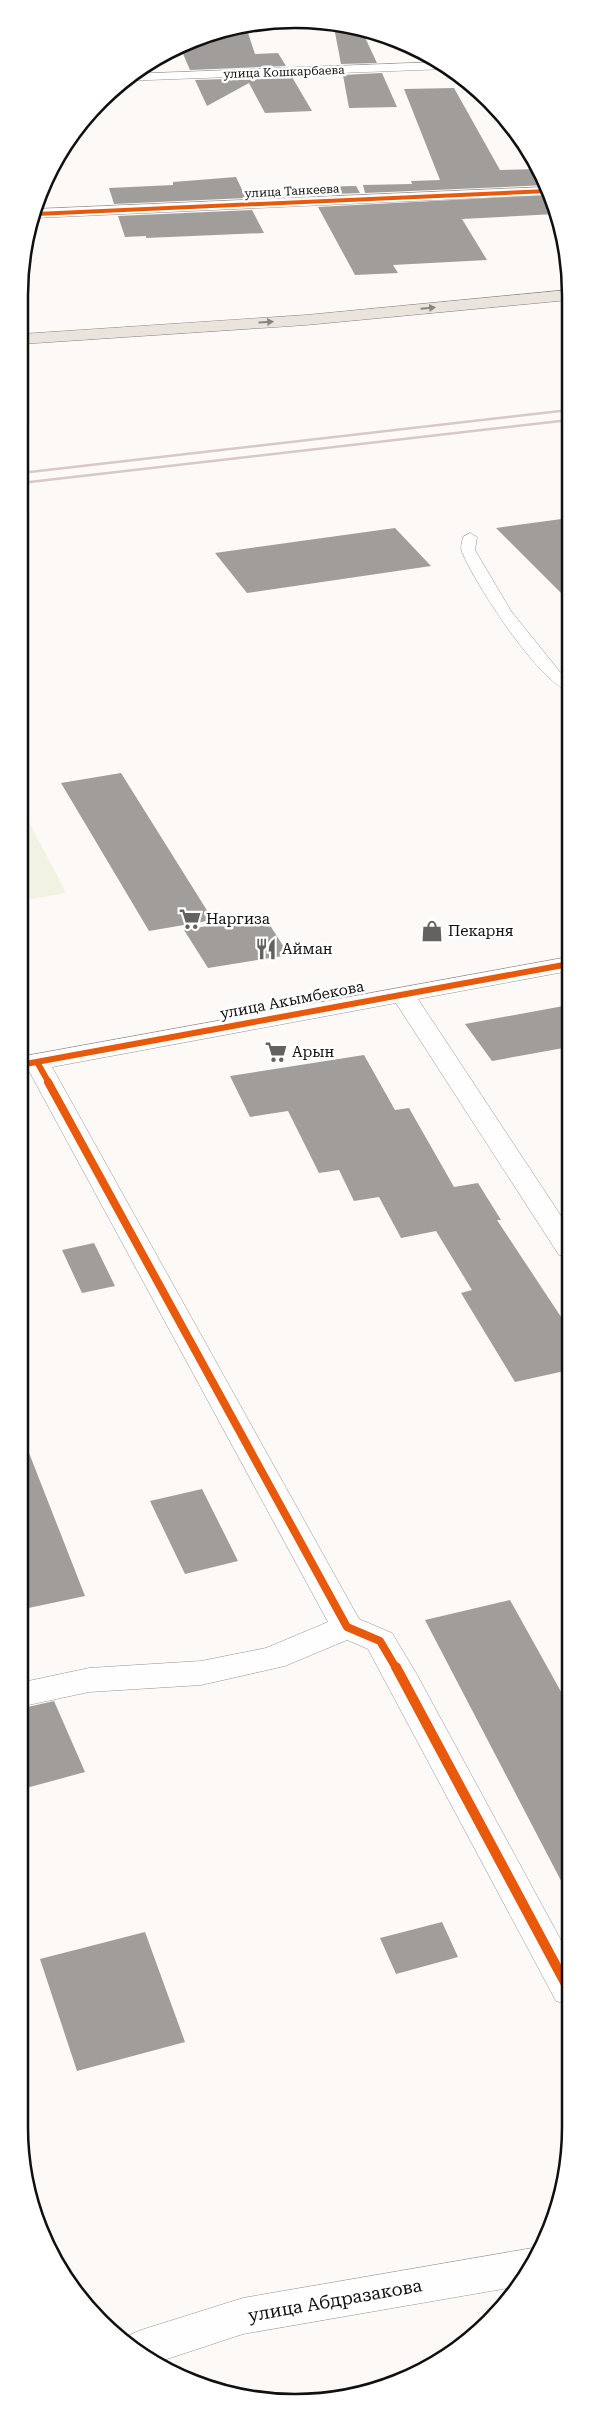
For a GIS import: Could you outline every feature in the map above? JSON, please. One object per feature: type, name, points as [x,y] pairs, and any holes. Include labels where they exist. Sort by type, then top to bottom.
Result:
[{"type":"main road","points":[[78,334],[290,306],[562,285]]},
{"type":"main road","points":[[27,338],[306,320],[562,296]]},
{"type":"main road","points":[[290,306],[284,312],[287,316],[306,320]]},
{"type":"street","points":[[159,64],[165,76]]},
{"type":"street","name":"улица Кошкарбаева","points":[[140,77],[434,66]]},
{"type":"street","name":"улица Танкеева","points":[[41,214],[541,191]]},
{"type":"street","name":"улица Акымбекова","points":[[29,1064],[402,993],[562,965]]},
{"type":"street","points":[[402,993],[562,1238]]},
{"type":"street","points":[[29,1064],[347,1627],[380,1641],[390,1657],[562,1977]]},
{"type":"street","points":[[27,1693],[89,1680],[201,1673],[272,1658],[347,1627]]},
{"type":"street","name":"улица Абдразакова","points":[[145,2348],[243,2316],[522,2268]]},
{"type":"lane","points":[[470,537],[468,550],[504,613],[554,675],[562,681]]},
{"type":"green space","points":[[27,818],[66,893],[27,900]]},
{"type":"building","points":[[335,31],[365,37],[377,63],[341,64]]},
{"type":"building","points":[[248,32],[255,54],[278,53],[286,66],[190,70],[183,53],[209,42]]},
{"type":"building","points":[[382,73],[397,107],[349,108],[343,75]]},
{"type":"building","points":[[292,77],[312,111],[265,113],[249,83],[207,106],[195,80]]},
{"type":"building","points":[[454,88],[500,170],[531,169],[539,185],[365,193],[363,185],[412,184],[411,181],[440,180],[404,89]]},
{"type":"building","points":[[236,177],[246,198],[114,204],[109,188],[173,185],[173,182]]},
{"type":"building","points":[[356,186],[360,193],[311,195],[307,187]]},
{"type":"building","points":[[543,195],[550,214],[462,219],[487,260],[393,265],[398,273],[355,275],[318,207]]},
{"type":"building","points":[[252,210],[264,233],[146,238],[146,236],[125,237],[118,216]]},
{"type":"building","points":[[562,519],[562,594],[496,528]]},
{"type":"building","points":[[395,528],[431,566],[247,593],[215,553]]},
{"type":"building","points":[[121,773],[213,920],[149,931],[61,783]]},
{"type":"building","points":[[264,916],[289,955],[208,968],[184,930]]},
{"type":"building","points":[[562,1006],[562,1048],[492,1061],[465,1024]]},
{"type":"building","points":[[364,1055],[395,1110],[409,1108],[454,1187],[478,1183],[501,1220],[497,1220],[562,1318],[562,1372],[515,1382],[461,1293],[472,1290],[436,1231],[401,1238],[379,1197],[354,1201],[339,1170],[319,1173],[288,1111],[250,1117],[230,1076]]},
{"type":"building","points":[[94,1243],[115,1286],[82,1293],[62,1250]]},
{"type":"building","points":[[27,1448],[85,1596],[27,1608]]},
{"type":"building","points":[[202,1489],[238,1561],[185,1574],[150,1501]]},
{"type":"building","points":[[510,1600],[562,1693],[562,1883],[425,1620]]},
{"type":"building","points":[[54,1701],[85,1772],[27,1788],[27,1707]]},
{"type":"building","points":[[442,1922],[458,1957],[396,1974],[380,1938]]},
{"type":"building","points":[[145,1932],[185,2042],[77,2071],[40,1959]]},
{"type":"railway","points":[[27,472],[562,411]]},
{"type":"railway","points":[[27,482],[562,421]]},
{"type":"cycle path","points":[[41,214],[541,191]]},
{"type":"cycle path","points":[[27,1064],[562,965]]},
{"type":"cycle path","points":[[37,1062],[347,1627],[380,1641],[562,1977]]},
{"type":"place","name":"Наргиза","points":[[190,919]]},
{"type":"place","name":"Пекарня","points":[[432,931]]},
{"type":"place","name":"Айман","points":[[266,949]]},
{"type":"place","name":"Арын","points":[[276,1052]]}]
